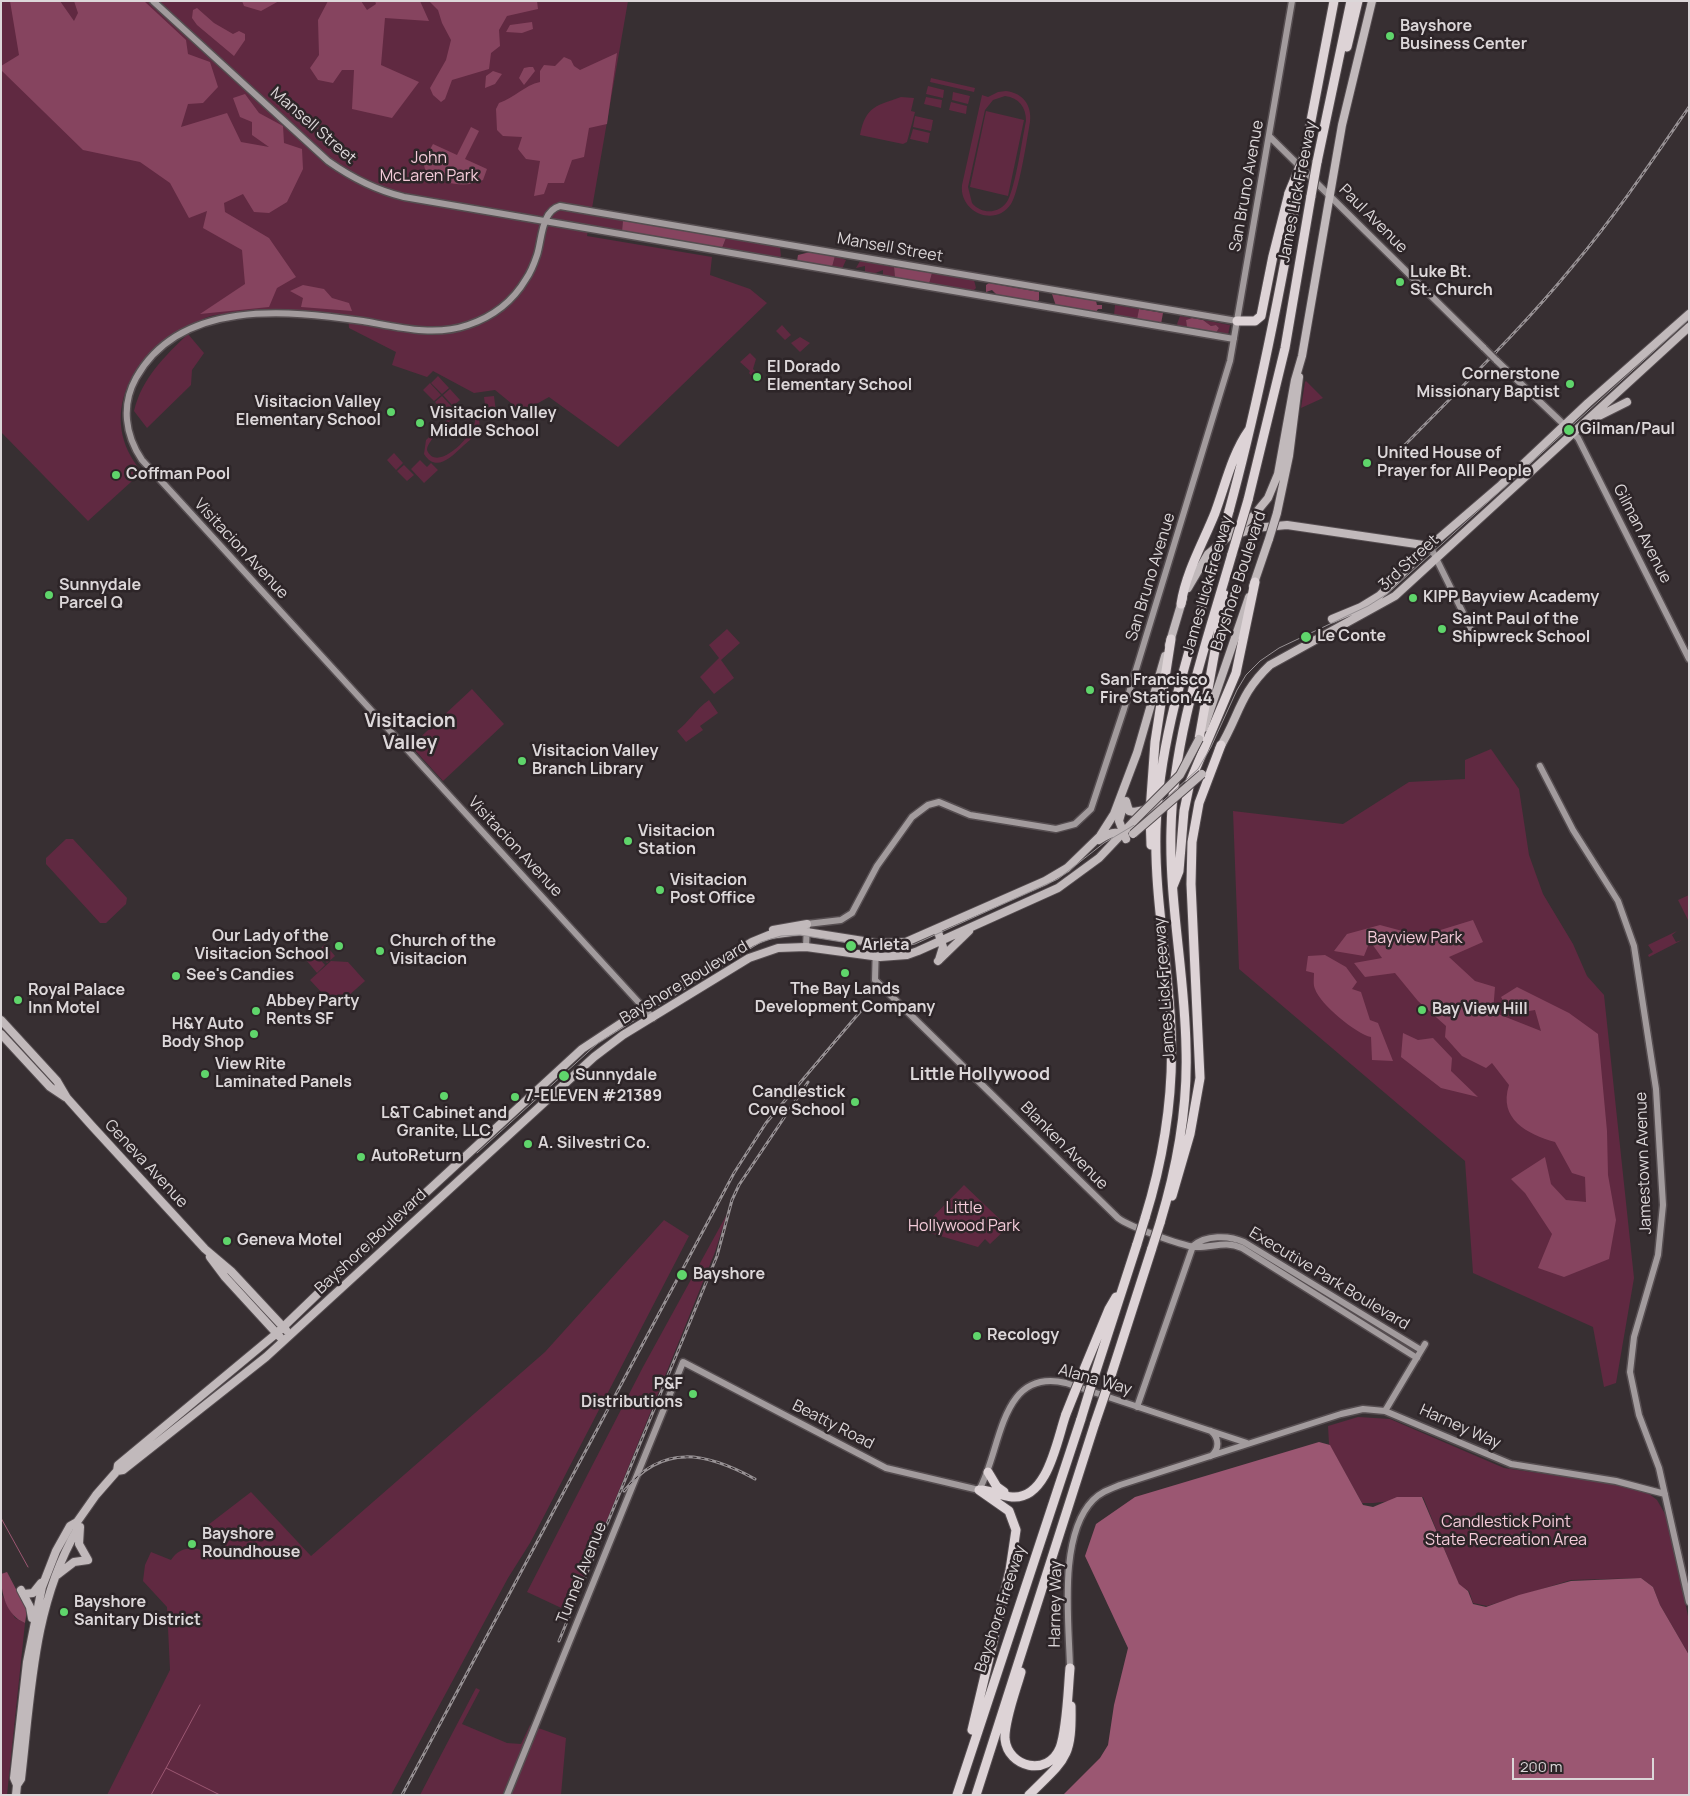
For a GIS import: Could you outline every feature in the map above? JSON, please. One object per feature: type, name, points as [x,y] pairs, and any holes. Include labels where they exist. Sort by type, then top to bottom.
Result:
[{"type":"highway","name":"James Lick Freeway","points":[[1076,1433],[1145,1218],[1162,1152],[1171,1069],[1170,1016],[1158,892],[1156,829],[1163,757],[1174,706],[1252,426],[1278,305],[1294,192],[1304,157],[1334,1]]},
{"type":"highway","name":"James Lick Freeway","points":[[1090,1441],[1160,1223],[1179,1142],[1186,1075],[1184,1008],[1172,888],[1171,822],[1179,750],[1188,709],[1248,500],[1285,348],[1317,162],[1351,1]]},
{"type":"highway","points":[[1336,78],[1346,50],[1358,1]]},
{"type":"highway","points":[[1237,321],[1251,322],[1261,316],[1273,256],[1294,192]]},
{"type":"highway","points":[[1181,604],[1186,579],[1215,511],[1241,441],[1252,426]]},
{"type":"highway","points":[[1199,739],[1219,641],[1231,557]]},
{"type":"highway","points":[[1172,888],[1179,871],[1183,816],[1190,782],[1236,673],[1255,582]]},
{"type":"highway","points":[[1158,892],[1150,844],[1150,803],[1156,728],[1171,639]]},
{"type":"highway","points":[[1160,1223],[1179,1178],[1198,1089],[1200,1055],[1191,884],[1192,842],[1199,802],[1221,745]]},
{"type":"highway","points":[[988,1472],[997,1487],[1006,1493],[1019,1495],[1030,1491],[1045,1476],[1080,1379],[1109,1309],[1124,1284]]},
{"type":"highway","name":"Bayshore Freeway","points":[[957,1795],[1076,1433]]},
{"type":"highway","name":"Bayshore Freeway","points":[[976,1795],[1090,1441]]},
{"type":"highway","points":[[979,1490],[1013,1497],[1030,1491]]},
{"type":"highway","points":[[961,1782],[1016,1538],[1015,1523],[1009,1511],[979,1490]]},
{"type":"highway","points":[[1056,1546],[1005,1736],[1011,1755],[1022,1764],[1042,1765],[1057,1753],[1062,1741],[1070,1668]]},
{"type":"highway","points":[[1029,1795],[1062,1762],[1069,1748],[1071,1731],[1070,1668]]},
{"type":"main road","name":"Bayshore Boulevard","points":[[117,1471],[123,1470],[240,1379],[284,1341],[601,1051],[758,954],[778,948],[806,947],[874,957],[907,955],[973,928],[1058,888],[1080,873],[1126,835],[1134,821],[1180,775],[1199,739],[1255,582],[1277,513],[1289,456],[1300,368],[1342,125],[1372,1]]},
{"type":"main road","name":"3rd Street","points":[[1332,619],[1374,599],[1430,546],[1689,314]]},
{"type":"main road","name":"3rd Street","points":[[1126,835],[1202,774],[1221,745],[1243,697],[1270,665],[1383,605],[1574,434],[1689,327]]},
{"type":"main road","name":"Bayshore Boulevard","points":[[16,1795],[17,1785],[14,1778],[33,1624],[50,1576],[77,1530],[78,1520],[117,1471],[118,1465],[277,1333],[582,1049],[644,1008],[752,942],[779,933],[808,928],[876,943],[906,942],[1053,877],[1067,868],[1105,830],[1114,814],[1137,753],[1181,604],[1198,568],[1214,548],[1260,509],[1272,490],[1280,465],[1295,380],[1300,368]]},
{"type":"main road","points":[[1588,421],[1628,402]]},
{"type":"main road","points":[[1214,548],[1244,531],[1266,526],[1287,525],[1430,546]]},
{"type":"main road","points":[[1089,846],[1111,834],[1126,835],[1120,817],[1137,753]]},
{"type":"main road","points":[[1126,796],[1127,808],[1134,812],[1144,810]]},
{"type":"main road","points":[[937,929],[942,941],[943,953],[938,961],[973,928]]},
{"type":"main road","name":"Geneva Avenue","points":[[1,1020],[56,1081],[67,1098],[205,1249],[225,1277],[284,1341]]},
{"type":"main road","name":"Geneva Avenue","points":[[1,1034],[50,1087],[67,1098]]},
{"type":"main road","name":"Geneva Avenue","points":[[205,1249],[232,1271],[290,1335]]},
{"type":"main road","points":[[33,1624],[30,1607],[22,1592],[33,1593],[50,1576],[74,1562],[88,1560],[80,1544],[78,1520]]},
{"type":"main road","name":"Bayshore Boulevard","points":[[17,1785],[22,1779],[42,1618],[50,1576]]},
{"type":"street","name":"Mansell Street","points":[[153,1],[328,161],[361,182],[404,197],[1234,339]]},
{"type":"street","name":"San Bruno Avenue","points":[[808,928],[841,920],[852,913],[877,866],[912,817],[928,805],[939,802],[970,815],[1056,829],[1075,824],[1088,813],[1095,799],[1124,709],[1229,366],[1292,1]]},
{"type":"street","name":"Paul Avenue","points":[[1269,136],[1563,426]]},
{"type":"street","name":"Mansell Street","points":[[545,220],[556,207],[567,207],[1237,321]]},
{"type":"street","name":"Visitacion Avenue","points":[[545,220],[536,257],[522,286],[498,310],[467,326],[430,330],[339,318],[257,315],[218,318],[183,332],[157,352],[136,379],[128,402],[128,428],[133,445],[147,466],[653,1018]]},
{"type":"street","name":"Gilman Avenue","points":[[1563,426],[1578,438],[1689,659]]},
{"type":"street","points":[[1430,546],[1474,635]]},
{"type":"street","name":"Jamestown Avenue","points":[[1540,766],[1573,830],[1618,901],[1629,929],[1659,1087],[1665,1174],[1661,1243],[1653,1278],[1634,1337],[1630,1365],[1639,1415],[1659,1468],[1689,1602]]},
{"type":"street","points":[[806,947],[808,928]]},
{"type":"street","name":"Blanken Avenue","points":[[876,943],[874,975],[878,984],[1118,1218],[1129,1225],[1193,1246]]},
{"type":"street","name":"Executive Park Boulevard","points":[[1193,1246],[1208,1238],[1227,1237],[1244,1242],[1423,1347],[1385,1411]]},
{"type":"street","name":"Executive Park Boulevard","points":[[1193,1246],[1227,1244],[1242,1248],[1417,1358]]},
{"type":"street","points":[[1137,1407],[1193,1246]]},
{"type":"street","name":"Beatty Road","points":[[683,1362],[886,1468],[979,1490]]},
{"type":"street","name":"Tunnel Avenue","points":[[507,1795],[683,1362]]},
{"type":"street","name":"Alana Way","points":[[979,1490],[988,1472],[1011,1405],[1022,1391],[1044,1381],[1060,1382],[1237,1439]]},
{"type":"street","name":"Harney Way","points":[[1070,1668],[1068,1568],[1072,1547],[1088,1506],[1098,1495],[1111,1488],[1348,1412],[1370,1409],[1385,1411],[1511,1464],[1616,1481],[1665,1494]]},
{"type":"street","points":[[1207,1430],[1215,1435],[1218,1442],[1215,1453],[1210,1457]]},
{"type":"street","points":[[1228,1451],[1237,1439],[1247,1443]]},
{"type":"green space","name":"John McLaren Park","points":[[1,1],[628,1],[591,214],[623,220],[622,231],[589,225],[587,236],[712,257],[710,275],[750,289],[767,303],[618,447],[549,397],[522,412],[495,390],[474,393],[433,371],[427,377],[392,365],[396,352],[349,328],[348,315],[266,313],[214,315],[190,325],[170,337],[152,352],[137,369],[127,388],[122,408],[122,430],[128,451],[142,472],[88,521],[1,432]]},
{"type":"green space","points":[[10,1],[60,1],[74,21],[78,13],[74,1],[144,1],[186,40],[188,54],[210,62],[218,87],[203,103],[188,104],[181,127],[227,113],[241,142],[269,147],[252,135],[252,122],[240,117],[233,98],[245,94],[259,113],[283,126],[284,143],[302,149],[303,169],[287,202],[269,213],[254,212],[243,194],[224,203],[225,212],[269,238],[296,277],[277,288],[269,307],[200,314],[245,284],[242,250],[203,228],[207,211],[189,218],[170,183],[140,162],[83,150],[1,70],[1,66],[19,55]]},
{"type":"green space","points":[[242,1],[279,1],[261,11],[244,6]]},
{"type":"green space","points":[[328,1],[361,1],[367,10],[376,4],[375,1],[420,1],[429,21],[385,18],[381,65],[419,82],[392,118],[352,109],[354,70],[342,70],[333,83],[318,80],[310,68],[319,55],[318,20]]},
{"type":"green space","points":[[429,1],[537,1],[538,9],[507,16],[499,30],[500,46],[491,53],[489,69],[452,80],[445,99],[441,102],[433,95],[430,88],[446,60],[451,40],[438,10]]},
{"type":"green space","points":[[197,8],[214,23],[233,34],[239,31],[245,34],[245,40],[234,56],[197,25],[192,18],[193,10]]},
{"type":"green space","points":[[532,22],[533,29],[522,33],[506,32],[510,25]]},
{"type":"green space","points":[[617,53],[607,124],[589,128],[584,157],[572,160],[564,183],[548,183],[544,194],[534,196],[540,161],[526,159],[518,149],[522,137],[503,136],[497,130],[496,109],[499,103],[540,82],[540,71],[544,65],[555,66],[564,57],[571,60],[574,66],[580,70]]},
{"type":"green space","points":[[533,67],[535,71],[524,85],[519,78],[524,68]]},
{"type":"green space","points":[[493,71],[502,74],[495,84],[485,88],[486,76]]},
{"type":"green space","points":[[931,78],[975,88],[974,92],[930,82]]},
{"type":"green space","points":[[928,86],[944,90],[943,98],[926,94]]},
{"type":"green space","points":[[953,92],[970,96],[968,104],[952,100]]},
{"type":"green space","points":[[998,92],[1012,92],[1022,97],[1028,105],[1030,122],[1014,198],[1004,211],[988,216],[979,214],[966,203],[962,185],[982,95],[988,97]],"holes":[[[1005,96],[1021,104],[1026,116],[1011,193],[1005,205],[1000,208],[991,211],[981,210],[972,203],[968,187],[985,110],[993,100]]]},
{"type":"green space","points":[[901,97],[914,98],[911,111],[915,112],[907,142],[903,144],[860,135],[862,125],[869,112],[879,105]]},
{"type":"green space","points":[[926,97],[942,100],[941,108],[924,104]]},
{"type":"green space","points":[[951,102],[967,106],[966,114],[949,110]]},
{"type":"green space","points":[[986,111],[1024,120],[1008,196],[970,187]]},
{"type":"green space","points":[[915,116],[933,120],[931,131],[913,127]]},
{"type":"green space","points":[[471,127],[479,131],[465,159],[487,169],[483,180],[462,185],[448,183],[427,176],[423,162],[433,144],[457,155]]},
{"type":"green space","points":[[913,129],[930,133],[928,143],[910,139]]},
{"type":"green space","points":[[623,220],[726,238],[722,248],[622,231]]},
{"type":"green space","points":[[726,238],[780,247],[781,256],[779,258],[722,248]]},
{"type":"green space","points":[[810,252],[835,256],[832,267],[797,261],[798,255]]},
{"type":"green space","points":[[835,256],[846,260],[842,269],[832,267]]},
{"type":"green space","points":[[860,261],[894,267],[895,278],[883,276],[883,270],[873,274],[865,273],[865,266],[856,268]]},
{"type":"green space","points":[[894,267],[932,273],[929,284],[895,278]]},
{"type":"green space","points":[[932,273],[974,280],[976,288],[973,291],[929,284]]},
{"type":"green space","points":[[989,283],[1039,292],[1039,300],[1036,302],[998,296],[992,290],[986,292],[986,285]]},
{"type":"green space","points":[[303,285],[324,289],[332,298],[349,303],[352,311],[301,307],[303,298],[290,291]]},
{"type":"green space","points":[[1052,294],[1096,301],[1097,305],[1102,305],[1102,309],[1098,309],[1096,312],[1056,306]]},
{"type":"green space","points":[[1115,305],[1139,309],[1137,319],[1114,315]]},
{"type":"green space","points":[[1139,309],[1163,313],[1161,324],[1137,319]]},
{"type":"green space","points":[[1180,316],[1192,318],[1186,320],[1187,328],[1179,327],[1177,324]]},
{"type":"green space","points":[[1192,318],[1203,320],[1211,326],[1216,325],[1219,328],[1216,333],[1187,328],[1186,320]]},
{"type":"green space","points":[[1203,320],[1230,325],[1228,335],[1216,333],[1219,328],[1216,325],[1211,326]]},
{"type":"green space","points":[[782,325],[791,335],[785,340],[776,331]]},
{"type":"green space","points":[[188,334],[204,353],[192,370],[191,385],[147,428],[134,411],[142,388],[155,369]]},
{"type":"green space","points":[[800,337],[810,343],[800,352],[791,343]]},
{"type":"green space","points":[[750,353],[756,359],[753,369],[758,374],[753,378],[749,373],[750,371],[740,362]]},
{"type":"green space","points":[[438,376],[449,388],[442,394],[431,383]]},
{"type":"green space","points":[[1305,382],[1323,398],[1301,408]]},
{"type":"green space","points":[[430,383],[441,395],[434,401],[423,390]]},
{"type":"green space","points":[[450,389],[460,400],[453,406],[443,395]]},
{"type":"green space","points":[[442,396],[452,407],[445,414],[435,402]]},
{"type":"green space","points":[[494,396],[496,412],[486,413],[484,397]]},
{"type":"green space","points":[[459,409],[472,411],[478,417],[479,425],[475,435],[448,459],[438,463],[429,460],[424,454],[426,440]],"holes":[[[460,414],[471,415],[475,420],[474,426],[456,449],[439,458],[432,456],[427,450],[436,434]]]},
{"type":"green space","points":[[394,453],[403,463],[396,470],[387,460]]},
{"type":"green space","points":[[420,460],[427,467],[431,463],[438,470],[424,483],[411,469]]},
{"type":"green space","points":[[404,465],[414,475],[407,481],[397,471]]},
{"type":"green space","points":[[727,629],[740,643],[721,660],[734,678],[714,694],[700,677],[719,658],[709,645]]},
{"type":"green space","points":[[472,689],[504,724],[443,781],[411,746]]},
{"type":"green space","points":[[709,700],[718,713],[700,726],[703,730],[686,742],[677,731]]},
{"type":"green space","name":"Bayview Park","points":[[1491,749],[1519,789],[1529,855],[1543,894],[1573,944],[1587,976],[1604,995],[1634,1278],[1616,1383],[1604,1387],[1593,1327],[1473,1273],[1465,1161],[1239,969],[1233,811],[1343,824],[1409,782],[1465,779],[1465,760]]},
{"type":"green space","points":[[66,839],[73,839],[127,898],[126,904],[106,923],[100,923],[46,864],[46,858]]},
{"type":"green space","points":[[1689,895],[1689,922],[1678,900]]},
{"type":"green space","points":[[1473,920],[1483,942],[1449,957],[1475,981],[1495,987],[1493,1012],[1541,1031],[1535,1010],[1511,1014],[1501,997],[1517,987],[1569,1013],[1598,1034],[1607,1131],[1608,1175],[1616,1220],[1609,1259],[1564,1277],[1538,1268],[1552,1234],[1525,1193],[1511,1179],[1545,1157],[1551,1184],[1566,1200],[1586,1202],[1585,1177],[1572,1173],[1555,1142],[1534,1135],[1517,1123],[1511,1116],[1508,1107],[1509,1085],[1492,1063],[1486,1068],[1462,1056],[1445,1037],[1446,1026],[1418,1001],[1395,973],[1365,977],[1354,963],[1382,958],[1370,941],[1364,956],[1334,951],[1347,934],[1380,925],[1421,936]]},
{"type":"green space","points":[[1677,931],[1672,935],[1676,942],[1682,940],[1649,957],[1648,955],[1653,952],[1648,945]]},
{"type":"green space","points":[[325,944],[335,956],[327,963],[317,952]]},
{"type":"green space","points":[[315,954],[325,965],[317,973],[307,961]]},
{"type":"green space","points":[[1325,955],[1346,967],[1357,982],[1352,989],[1361,992],[1370,1020],[1378,1023],[1393,1061],[1372,1060],[1371,1037],[1364,1035],[1348,1024],[1331,1010],[1318,995],[1314,986],[1314,973],[1306,971],[1308,956]]},
{"type":"green space","points":[[331,961],[348,962],[365,981],[338,1005],[323,994],[310,980]]},
{"type":"green space","points":[[1403,1033],[1418,1040],[1433,1038],[1452,1058],[1451,1071],[1478,1097],[1441,1088],[1401,1057]]},
{"type":"green space","name":"Little Hollywood Park","points":[[964,1185],[1008,1227],[990,1244],[985,1239],[978,1247],[920,1230]]},
{"type":"green space","points":[[727,1214],[715,1252],[570,1612],[527,1592],[643,1367]]},
{"type":"green space","points":[[664,1220],[689,1236],[530,1543],[508,1578],[391,1795],[107,1795],[170,1670],[167,1607],[143,1581],[145,1565],[151,1552],[171,1560],[180,1551],[191,1548],[208,1553],[213,1557],[231,1539],[208,1525],[251,1492],[311,1556],[545,1352]]},
{"type":"green space","name":"Candlestick Point State Recreation Area","points":[[1358,1417],[1390,1419],[1504,1468],[1622,1485],[1648,1493],[1657,1500],[1668,1519],[1689,1621],[1689,1655],[1660,1605],[1653,1587],[1641,1578],[1571,1580],[1487,1606],[1473,1603],[1469,1591],[1459,1585],[1423,1497],[1362,1503],[1329,1444],[1328,1426]]},
{"type":"green space","points":[[7,1572],[27,1610],[25,1623],[13,1615],[6,1603],[2,1589],[1,1574]]},
{"type":"green space","points":[[1,1593],[15,1618],[25,1623],[7,1795],[1,1795]]},
{"type":"green space","points":[[476,1688],[480,1690],[462,1724],[507,1743],[521,1744],[530,1725],[566,1738],[561,1795],[420,1795]]},
{"type":"shaded area","points":[[1319,1442],[1330,1445],[1363,1505],[1373,1507],[1397,1497],[1422,1497],[1459,1584],[1468,1591],[1473,1604],[1486,1607],[1519,1595],[1571,1581],[1641,1578],[1653,1587],[1660,1605],[1689,1655],[1689,1795],[1063,1795],[1100,1758],[1108,1745],[1114,1705],[1128,1648],[1085,1556],[1096,1524],[1135,1497]]},
{"type":"waterway","points":[[1,1518],[28,1567]]},
{"type":"waterway","points":[[200,1705],[166,1768],[220,1795]]},
{"type":"waterway","points":[[151,1795],[166,1768]]},
{"type":"tram line","points":[[477,1153],[598,1043],[761,942],[781,936],[800,935],[880,948],[915,944],[1058,879],[1104,843],[1141,821],[1198,769],[1211,747],[1237,690],[1246,675],[1260,661],[1279,648],[1368,606],[1387,594],[1689,319]]},
{"type":"railway","points":[[1399,451],[1553,290],[1589,247],[1618,208],[1689,107]]},
{"type":"railway","points":[[402,1795],[734,1173],[766,1123],[865,1006]]},
{"type":"railway","points":[[559,1641],[717,1256],[732,1200],[739,1185],[808,1082]]},
{"type":"railway","points":[[624,1491],[639,1475],[654,1465],[670,1459],[686,1457],[703,1458],[720,1463],[755,1479]]},
{"type":"place","name":"Bayshore Business Center","points":[[1390,36]]},
{"type":"place","name":"Luke Bt. St. Church","points":[[1400,282]]},
{"type":"place","name":"El Dorado Elementary School","points":[[757,377]]},
{"type":"place","name":"Cornerstone Missionary Baptist","points":[[1570,384]]},
{"type":"place","name":"Visitacion Valley Elementary School","points":[[391,412]]},
{"type":"place","name":"Visitacion Valley Middle School","points":[[420,423]]},
{"type":"place","name":"Gilman/Paul","points":[[1569,430]]},
{"type":"place","name":"United House of Prayer for All People","points":[[1367,463]]},
{"type":"place","name":"Coffman Pool","points":[[116,475]]},
{"type":"place","name":"Sunnydale Parcel Q","points":[[49,595]]},
{"type":"place","name":"KIPP Bayview Academy","points":[[1413,598]]},
{"type":"place","name":"Saint Paul of the Shipwreck School","points":[[1442,629]]},
{"type":"place","name":"Le Conte","points":[[1306,637]]},
{"type":"place","name":"San Francisco Fire Station 44","points":[[1090,690]]},
{"type":"place","name":"Visitacion Valley Branch Library","points":[[522,761]]},
{"type":"place","name":"Visitacion Station","points":[[628,841]]},
{"type":"place","name":"Visitacion Post Office","points":[[660,890]]},
{"type":"place","name":"Our Lady of the Visitacion School","points":[[339,946]]},
{"type":"place","name":"Arleta","points":[[851,946]]},
{"type":"place","name":"Church of the Visitacion","points":[[380,951]]},
{"type":"place","name":"The Bay Lands Development Company","points":[[845,973]]},
{"type":"place","name":"See's Candies","points":[[176,976]]},
{"type":"place","name":"Royal Palace Inn Motel","points":[[18,1000]]},
{"type":"place","name":"Bay View Hill","points":[[1422,1010]]},
{"type":"place","name":"Abbey Party Rents SF","points":[[256,1011]]},
{"type":"place","name":"H&Y Auto Body Shop","points":[[254,1034]]},
{"type":"place","name":"View Rite Laminated Panels","points":[[205,1074]]},
{"type":"place","name":"Sunnydale","points":[[564,1076]]},
{"type":"place","name":"L&T Cabinet and Granite, LLC","points":[[444,1096]]},
{"type":"place","name":"7-ELEVEN #21389","points":[[515,1097]]},
{"type":"place","name":"Candlestick Cove School","points":[[855,1102]]},
{"type":"place","name":"A. Silvestri Co.","points":[[528,1144]]},
{"type":"place","name":"AutoReturn","points":[[361,1157]]},
{"type":"place","name":"Geneva Motel","points":[[227,1241]]},
{"type":"place","name":"Bayshore","points":[[682,1275]]},
{"type":"place","name":"Recology","points":[[977,1336]]},
{"type":"place","name":"P&F Distributions","points":[[693,1394]]},
{"type":"place","name":"Bayshore Roundhouse","points":[[192,1544]]},
{"type":"place","name":"Bayshore Sanitary District","points":[[64,1612]]},
{"type":"district","name":"Visitacion Valley","points":[[410,733]]},
{"type":"district","name":"Little Hollywood","points":[[980,1075]]}]
